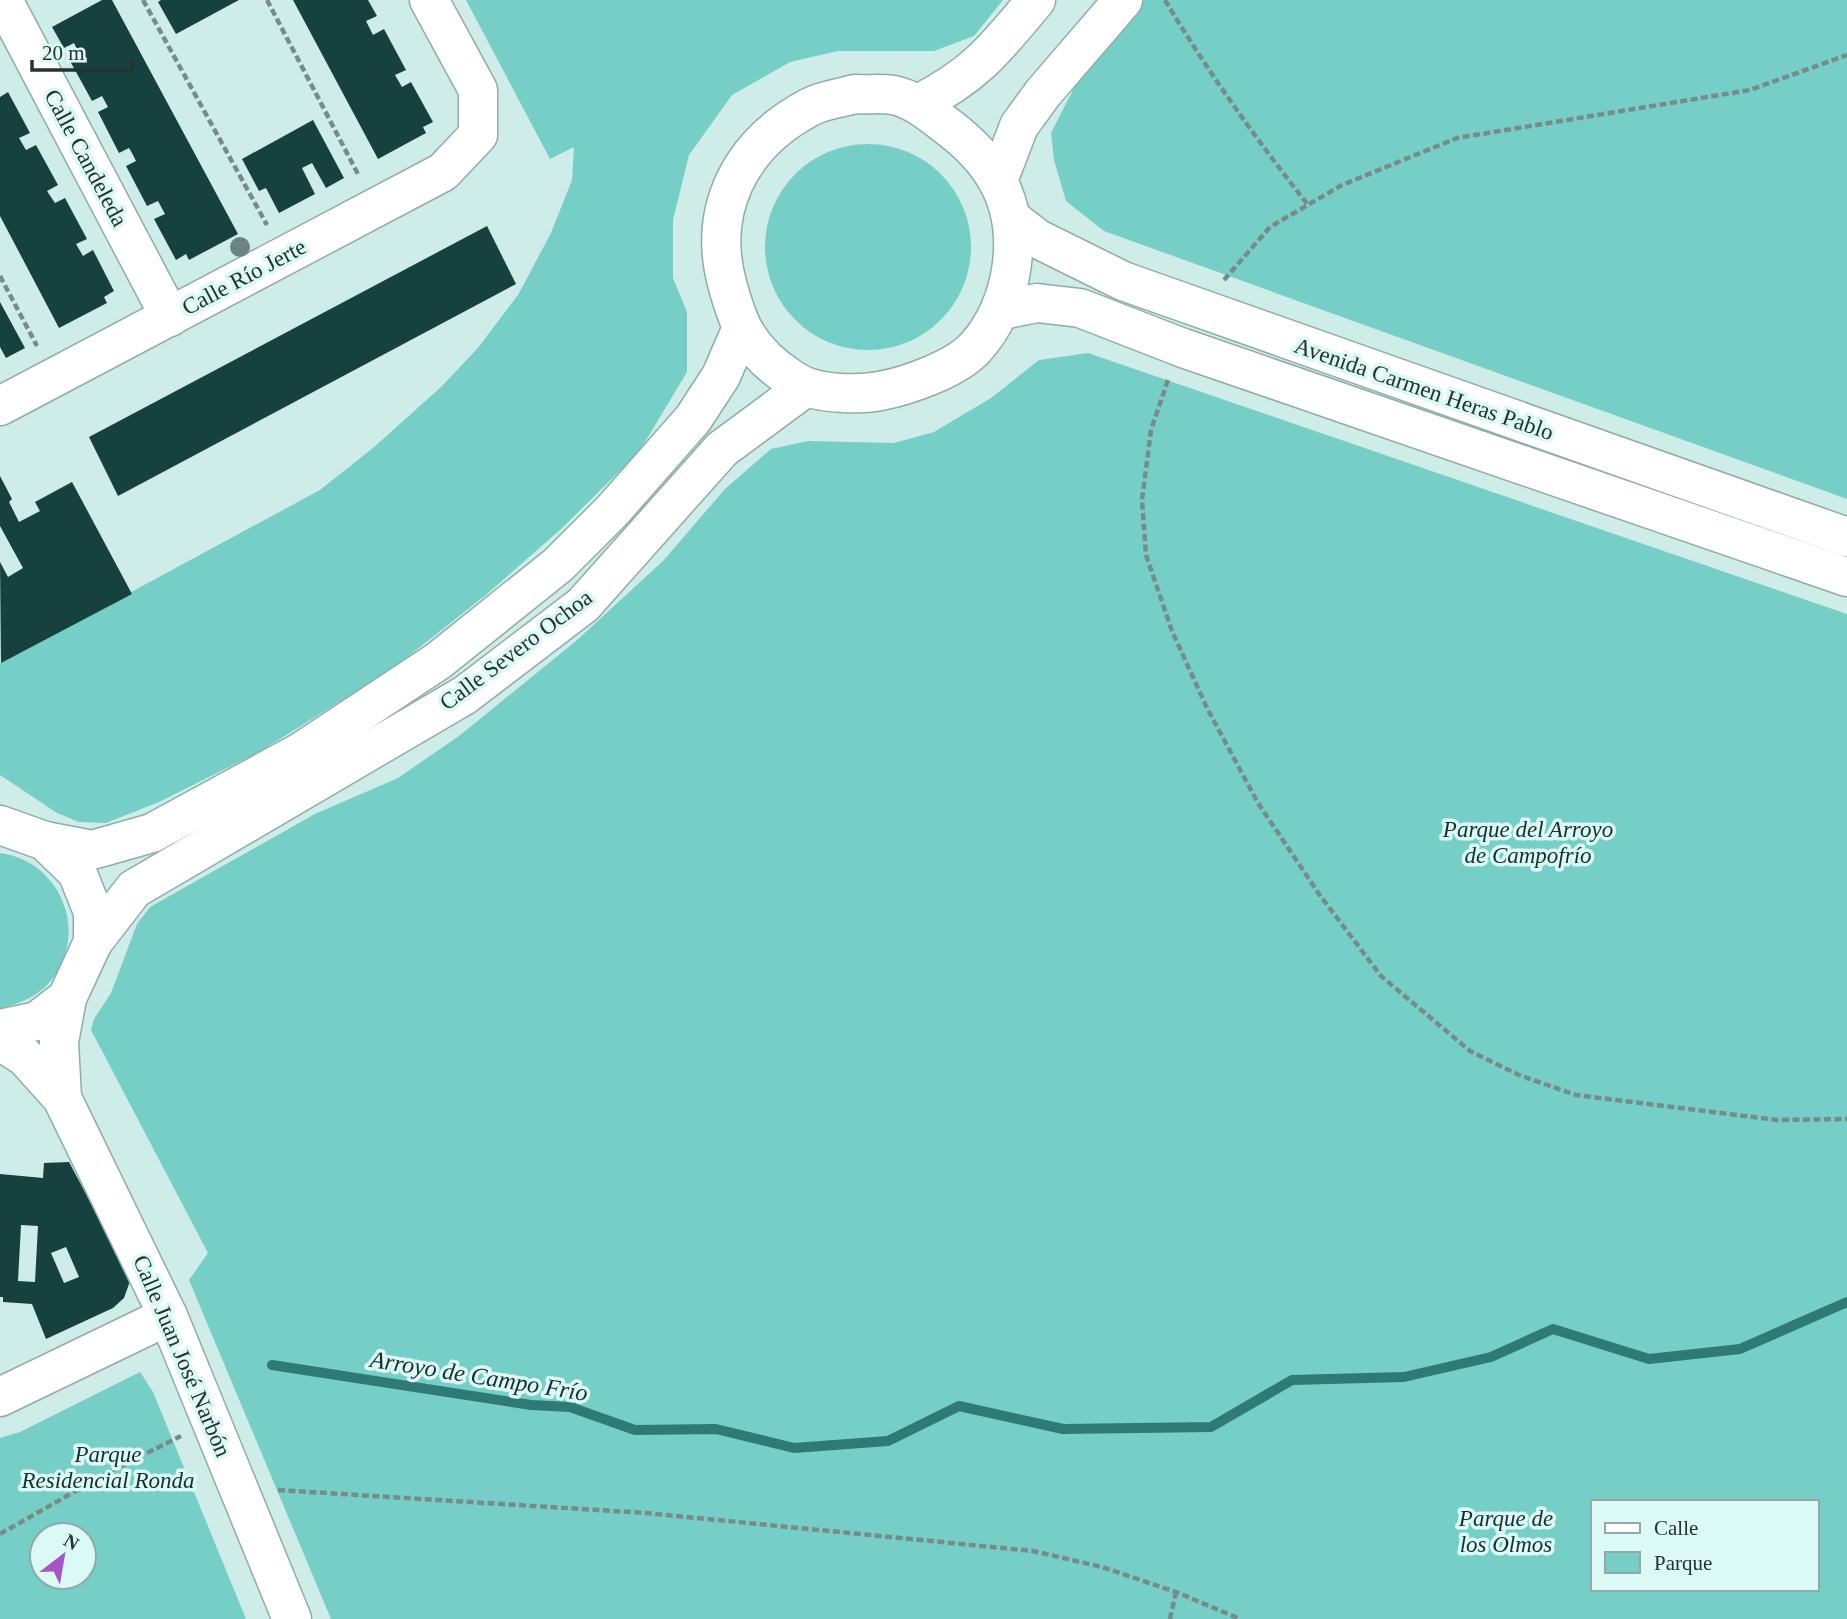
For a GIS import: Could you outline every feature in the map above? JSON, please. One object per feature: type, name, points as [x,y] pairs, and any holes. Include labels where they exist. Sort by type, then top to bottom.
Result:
[{"type":"main road","name":"Calle Río Jerte","points":[[0,407],[443,172],[478,135],[478,90],[429,0]]},
{"type":"main road","points":[[918,104],[953,87],[986,59],[1036,0]]},
{"type":"main road","points":[[998,181],[1019,126],[1043,93],[1123,0]]},
{"type":"main road","name":"Calle Candeleda","points":[[8,5],[170,317]]},
{"type":"main road","points":[[855,94],[894,95],[918,104],[976,149],[998,181],[1012,219],[1012,269],[1002,310],[974,349],[914,384],[864,394],[806,387],[768,361],[741,330],[720,258],[723,211],[746,158],[771,132],[812,106],[855,94]]},
{"type":"main road","name":"Avenida Carmen Heras Pablo","points":[[1012,219],[1038,239],[1088,266],[1198,309],[1847,537]]},
{"type":"main road","name":"Avenida Carmen Heras Pablo","points":[[1002,310],[1037,303],[1080,308],[1183,348],[1847,577]]},
{"type":"main road","name":"Calle Severo Ochoa","points":[[0,825],[46,841],[92,850],[152,833],[299,753],[438,661],[558,565],[612,511],[693,419],[721,376],[741,330]]},
{"type":"main road","name":"Calle Severo Ochoa","points":[[67,998],[93,942],[134,889],[465,695],[583,605],[722,449],[806,387]]},
{"type":"main road","points":[[46,841],[77,872],[93,912],[93,942]]},
{"type":"main road","points":[[0,1029],[37,1021],[67,998]]},
{"type":"main road","name":"Calle Juan José Narbón","points":[[62,1098],[59,1042],[67,998]]},
{"type":"main road","name":"Calle Juan José Narbón","points":[[0,1041],[25,1057],[62,1098],[169,1317],[292,1619]]},
{"type":"main road","points":[[0,1397],[169,1317]]},
{"type":"path","points":[[143,0],[284,256]]},
{"type":"path","points":[[267,0],[375,208]]},
{"type":"path","points":[[1166,0],[1210,73],[1263,149],[1308,205]]},
{"type":"path","points":[[1198,309],[1270,227],[1342,185],[1457,138],[1750,90],[1847,55]]},
{"type":"path","points":[[0,276],[54,378]]},
{"type":"path","points":[[1183,348],[1151,430],[1142,499],[1146,555],[1172,631],[1207,708],[1258,803],[1319,894],[1381,976],[1470,1051],[1519,1075],[1576,1095],[1777,1120],[1847,1119]]},
{"type":"path","points":[[0,1534],[111,1471],[211,1421]]},
{"type":"path","points":[[239,1488],[646,1513],[1033,1551],[1102,1567],[1176,1592],[1240,1619]]},
{"type":"path","points":[[1170,1619],[1176,1592]]},
{"type":"green space","points":[[466,0],[1003,0],[974,36],[934,51],[838,51],[790,62],[732,95],[689,155],[673,220],[673,278],[687,312],[687,372],[639,452],[561,529],[487,594],[396,666],[261,751],[159,802],[106,823],[79,822],[57,813],[0,775],[0,663],[320,490],[373,448],[441,387],[477,349],[518,295],[551,233],[572,180],[574,147],[550,159]]},
{"type":"green space","points":[[1144,0],[1847,0],[1847,499],[1104,231],[1066,201],[1054,160],[1051,133],[1080,76]]},
{"type":"green space","points":[[868,144],[907,152],[925,161],[941,174],[954,190],[963,208],[971,247],[963,286],[954,304],[941,320],[925,333],[907,342],[868,350],[829,342],[811,333],[795,320],[782,304],[773,286],[765,247],[773,208],[782,190],[795,174],[811,161],[829,152]]},
{"type":"green space","points":[[1088,353],[1847,614],[1847,1619],[331,1619],[189,1280],[208,1253],[91,1030],[94,1019],[111,993],[137,924],[150,907],[315,814],[398,778],[459,736],[576,641],[663,561],[725,489],[771,449],[808,441],[894,443],[934,432],[991,398],[1039,360]]},
{"type":"green space","points":[[0,853],[22,859],[40,870],[54,885],[64,903],[68,923],[68,944],[61,964],[49,983],[33,996],[3,1008],[0,1008]]},
{"type":"green space","name":"Parque Residencial Ronda","points":[[140,1372],[153,1392],[246,1619],[0,1619],[0,1438],[20,1432]]},
{"type":"building","points":[[102,0],[112,0],[238,234],[189,260],[186,254],[176,260],[154,219],[165,214],[158,201],[147,206],[126,166],[136,161],[132,153],[129,148],[119,153],[98,112],[108,107],[102,96],[92,101],[70,61],[80,55],[74,43],[64,48],[52,27]]},
{"type":"building","points":[[239,0],[176,34],[158,2]]},
{"type":"building","points":[[293,0],[368,0],[377,16],[366,21],[373,35],[384,29],[406,70],[395,75],[402,87],[411,82],[433,122],[423,127],[426,133],[378,159]]},
{"type":"building","points":[[8,92],[30,133],[19,138],[26,150],[36,145],[58,185],[47,191],[55,203],[65,198],[87,239],[76,244],[83,256],[93,250],[114,291],[104,297],[107,303],[59,328],[0,216],[0,97]]},
{"type":"building","points":[[313,120],[344,178],[326,188],[312,163],[302,168],[315,194],[279,213],[266,188],[259,191],[242,159]]},
{"type":"building","points":[[487,226],[516,284],[118,496],[89,437]]},
{"type":"building","points":[[0,302],[25,348],[6,358],[0,347]]},
{"type":"building","points":[[0,476],[12,499],[9,502],[19,522],[40,511],[35,502],[72,482],[132,594],[1,663],[0,562],[8,577],[23,568],[0,526]]},
{"type":"building","points":[[69,1162],[128,1273],[129,1284],[124,1298],[113,1308],[46,1339],[32,1304],[3,1302],[3,1297],[0,1297],[0,1174],[43,1178],[44,1163]],"holes":[[[21,1225],[38,1226],[35,1282],[18,1281]],[[66,1247],[79,1277],[64,1283],[51,1253]]]},
{"type":"waterway","name":"Arroyo de Campo Frío","points":[[272,1365],[531,1405],[570,1407],[635,1430],[716,1429],[794,1448],[888,1441],[959,1406],[1063,1429],[1211,1427],[1292,1380],[1404,1377],[1491,1357],[1553,1329],[1649,1359],[1740,1349],[1847,1302]]},
{"type":"park label","name":"Parque del Arroyo de Campofrío","points":[[1528,842]]},
{"type":"park label","name":"Parque de los Olmos","points":[[1506,1531]]}]
